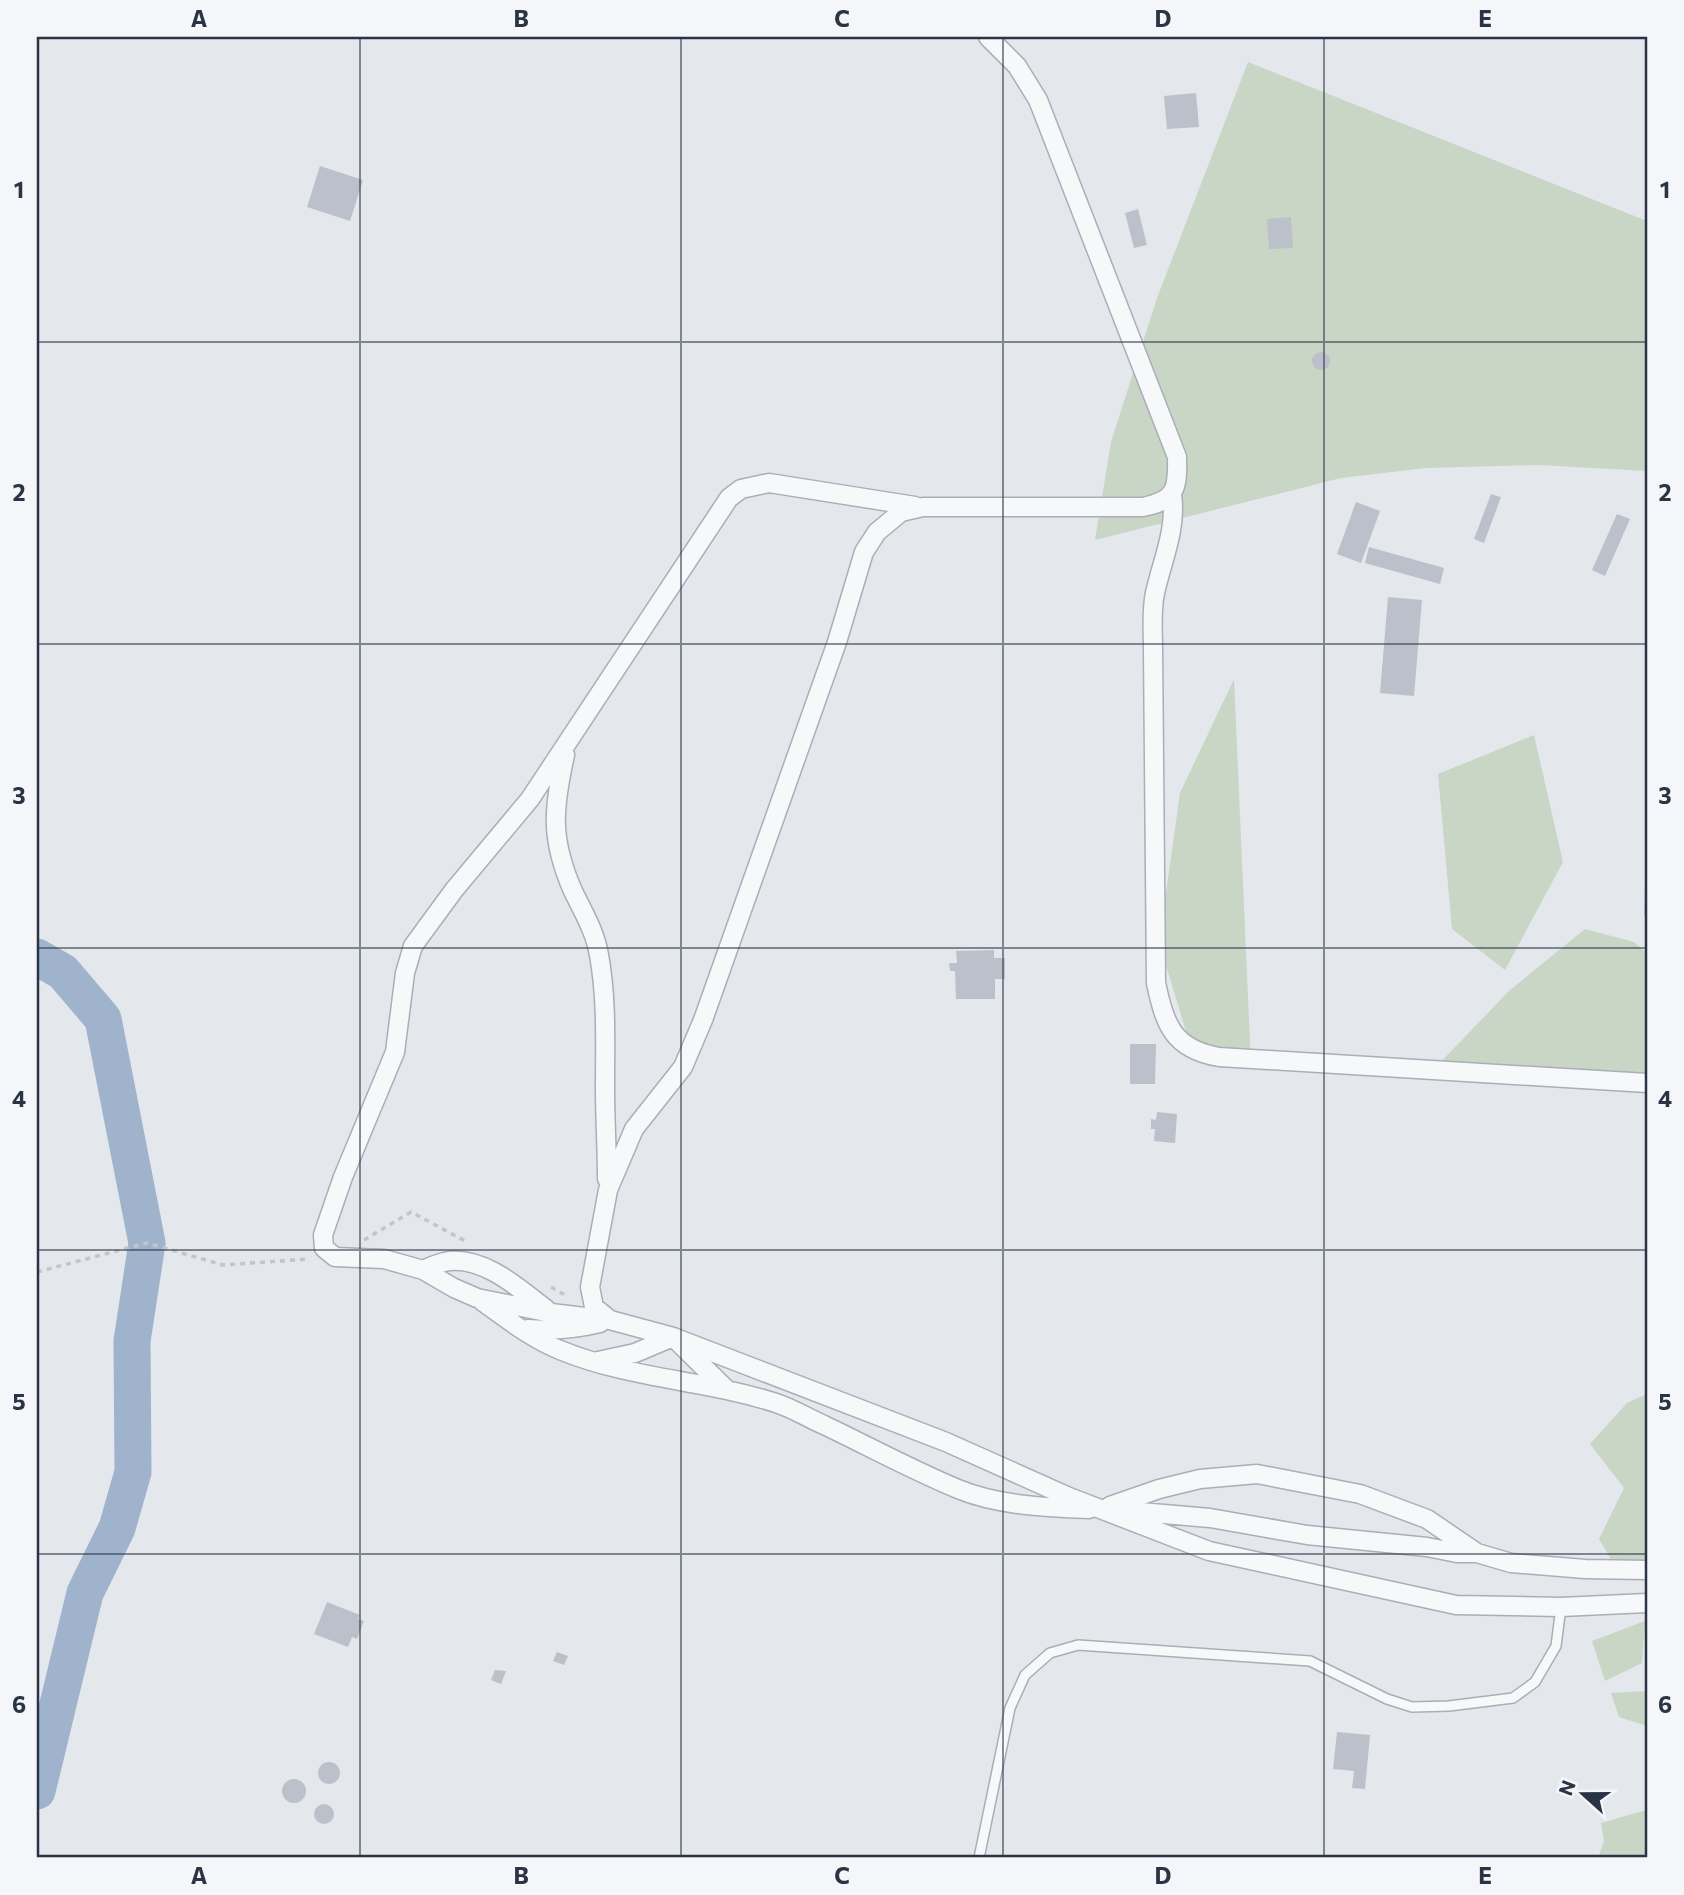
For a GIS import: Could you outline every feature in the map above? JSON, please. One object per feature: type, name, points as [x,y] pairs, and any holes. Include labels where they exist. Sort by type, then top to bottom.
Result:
[{"type":"street","points":[[988,37],[1017,66],[1038,100],[1177,457],[1178,480],[1172,495],[1174,510],[1170,537],[1153,606],[1156,983],[1170,1030],[1182,1043],[1203,1054],[1219,1057],[1647,1083]]},
{"type":"street","points":[[1172,495],[1161,503],[1143,507],[923,507],[769,483],[741,489],[729,498],[530,799],[454,890],[413,946],[405,973],[394,1052],[343,1177],[323,1235],[324,1248],[335,1257],[384,1259],[423,1270],[477,1298],[521,1329],[558,1350],[666,1380],[726,1389],[778,1404],[960,1490],[1017,1504],[1210,1518],[1307,1535],[1427,1547],[1457,1553],[1477,1553],[1511,1563],[1585,1569],[1647,1570]]},
{"type":"street","points":[[608,1190],[634,1129],[683,1066],[703,1020],[837,642],[864,552],[877,531],[901,512],[923,507]]},
{"type":"street","points":[[567,744],[554,817],[558,847],[599,952],[606,1017],[608,1190],[590,1287],[594,1307],[610,1320]]},
{"type":"street","points":[[423,1270],[445,1262],[472,1263],[500,1275],[551,1313]]},
{"type":"street","points":[[477,1298],[551,1313],[610,1320],[673,1337],[946,1442],[1102,1509],[1209,1551],[1456,1605],[1560,1607],[1647,1603]]},
{"type":"street","points":[[521,1329],[566,1329],[610,1320]]},
{"type":"street","points":[[595,1361],[635,1353],[673,1337]]},
{"type":"street","points":[[673,1337],[726,1389]]},
{"type":"street","points":[[1102,1509],[1158,1489],[1200,1479],[1257,1474],[1360,1494],[1427,1519],[1477,1553]]},
{"type":"lane","points":[[979,1858],[1010,1708],[1025,1675],[1050,1653],[1078,1645],[1310,1661],[1387,1699],[1412,1707],[1449,1706],[1513,1698],[1535,1682],[1556,1646],[1560,1607]]},
{"type":"green space","points":[[1248,62],[1647,221],[1647,471],[1538,465],[1426,468],[1341,478],[1095,540],[1111,442],[1157,298]]},
{"type":"green space","points":[[1234,679],[1251,1065],[1188,1038],[1159,942],[1180,793]]},
{"type":"green space","points":[[1534,735],[1563,862],[1505,970],[1452,929],[1438,774]]},
{"type":"green space","points":[[1585,929],[1634,942],[1647,953],[1647,1088],[1434,1069],[1509,991]]},
{"type":"green space","points":[[1647,1394],[1647,1566],[1615,1566],[1599,1539],[1624,1488],[1590,1444],[1627,1403]]},
{"type":"green space","points":[[1645,1621],[1642,1663],[1605,1681],[1592,1641]]},
{"type":"green space","points":[[1647,1691],[1647,1726],[1619,1717],[1611,1693]]},
{"type":"green space","points":[[1646,1810],[1647,1858],[1598,1858],[1604,1841],[1601,1823]]},
{"type":"building","points":[[1196,93],[1199,127],[1167,129],[1164,96]]},
{"type":"building","points":[[320,166],[363,180],[350,221],[307,207]]},
{"type":"building","points":[[1138,209],[1147,245],[1134,248],[1125,213]]},
{"type":"building","points":[[1291,217],[1293,248],[1269,249],[1267,219]]},
{"type":"building","points":[[1317,352],[1325,352],[1330,361],[1328,368],[1317,370],[1312,365],[1312,357]]},
{"type":"building","points":[[1491,494],[1501,497],[1484,543],[1474,539]]},
{"type":"building","points":[[1356,502],[1380,511],[1361,563],[1337,554]]},
{"type":"building","points":[[1617,514],[1630,519],[1605,576],[1592,570]]},
{"type":"building","points":[[1369,547],[1444,568],[1440,584],[1365,563]]},
{"type":"building","points":[[1388,597],[1422,600],[1414,696],[1380,693]]},
{"type":"building","points":[[1647,884],[1647,915],[1644,915]]},
{"type":"building","points":[[994,950],[994,958],[1005,958],[1005,979],[995,979],[995,999],[956,999],[955,971],[950,971],[949,963],[957,963],[956,951]]},
{"type":"building","points":[[1130,1044],[1156,1044],[1155,1084],[1130,1084]]},
{"type":"building","points":[[1157,1112],[1177,1114],[1175,1143],[1154,1141],[1155,1129],[1151,1129],[1151,1119],[1156,1120]]},
{"type":"building","points":[[327,1602],[360,1615],[358,1619],[364,1621],[357,1639],[352,1637],[348,1647],[314,1634]]},
{"type":"building","points":[[557,1652],[568,1656],[564,1665],[553,1661]]},
{"type":"building","points":[[495,1670],[506,1671],[501,1684],[491,1680]]},
{"type":"building","points":[[1337,1732],[1370,1735],[1365,1789],[1352,1788],[1354,1771],[1333,1769]]},
{"type":"building","points":[[329,1762],[339,1769],[340,1773],[333,1783],[329,1784],[319,1777],[318,1773],[325,1763]]},
{"type":"building","points":[[294,1779],[302,1783],[306,1791],[302,1799],[294,1803],[286,1799],[282,1791],[286,1783]]},
{"type":"building","points":[[324,1804],[331,1807],[334,1814],[331,1821],[324,1824],[317,1821],[314,1814],[317,1807]]},
{"type":"waterway","points":[[37,957],[63,972],[103,1019],[147,1243],[132,1341],[133,1472],[117,1528],[85,1593],[37,1791]]}]
